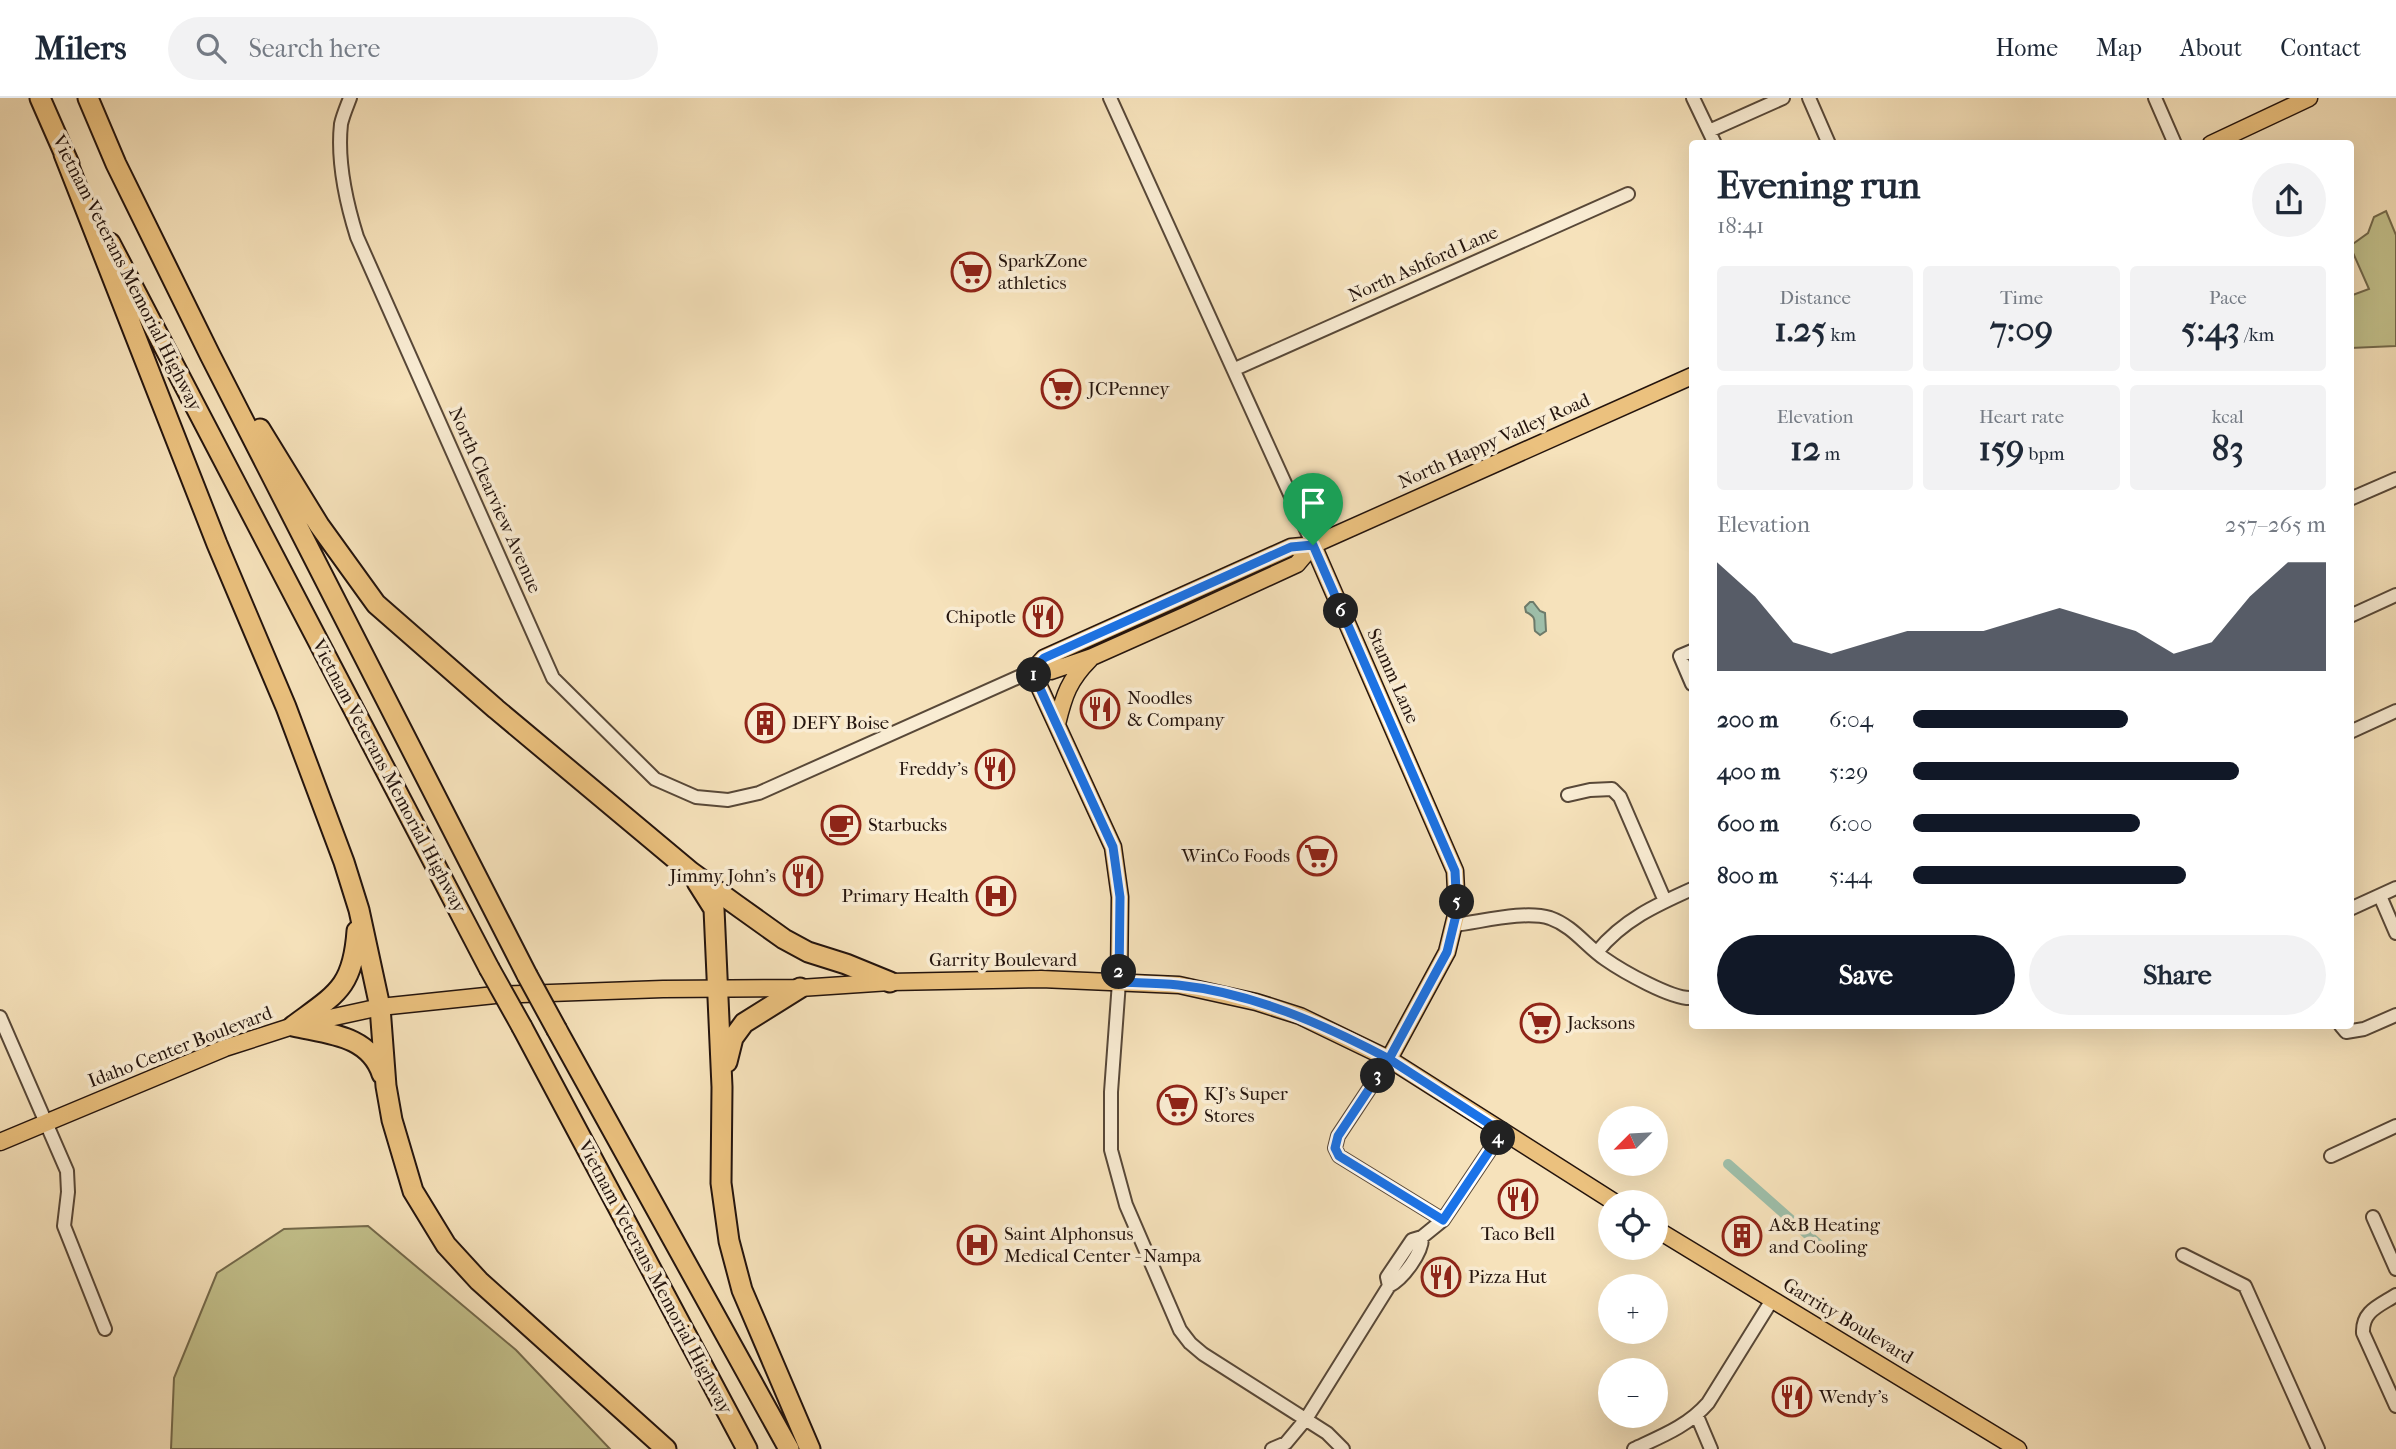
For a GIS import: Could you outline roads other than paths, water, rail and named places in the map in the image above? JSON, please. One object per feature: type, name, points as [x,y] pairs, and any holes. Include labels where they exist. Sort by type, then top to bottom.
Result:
[{"type":"highway","name":"Vietnam Veterans Memorial Highway","points":[[40,98],[64,154],[489,968],[747,1449]]},
{"type":"highway","name":"Vietnam Veterans Memorial Highway","points":[[88,98],[116,164],[210,355],[527,975],[789,1449]]},
{"type":"highway","points":[[64,154],[217,544],[290,718],[344,862],[359,910],[380,1007],[386,1087]]},
{"type":"highway","points":[[210,355],[259,426],[318,525],[376,604],[496,709],[691,872],[784,939],[808,952],[890,982]]},
{"type":"highway","points":[[691,872],[714,909],[722,1087],[721,1184],[732,1253],[742,1290],[810,1449]]},
{"type":"highway","points":[[293,1026],[329,998],[346,979],[355,958],[359,910]]},
{"type":"highway","points":[[722,1087],[733,1038],[744,1023],[800,988]]},
{"type":"highway","points":[[293,1026],[350,1038],[361,1044],[379,1066],[413,1191],[446,1245],[512,1312],[666,1449]]},
{"type":"main road","points":[[2220,140],[2309,98]]},
{"type":"main road","name":"North Happy Valley Road","points":[[1032,671],[1044,658],[1291,547],[1313,545],[1689,377]]},
{"type":"main road","name":"North Happy Valley Road","points":[[1032,671],[1051,671],[1093,657],[1297,564],[1313,545]]},
{"type":"main road","name":"Stamm Lane","points":[[1313,545],[1455,871],[1457,911],[1447,952],[1389,1059]]},
{"type":"main road","points":[[1057,724],[1068,686],[1075,674],[1093,657]]},
{"type":"main road","points":[[1032,671],[1113,847],[1120,897],[1119,982]]},
{"type":"main road","name":"Garrity Boulevard","points":[[380,1007],[495,995],[800,988],[890,982],[1041,979],[1179,985],[1256,1002],[1300,1016],[1389,1059],[1598,1192]]},
{"type":"main road","name":"Idaho Center Boulevard","points":[[0,1142],[225,1048],[293,1026],[380,1007]]},
{"type":"main road","name":"Garrity Boulevard","points":[[1668,1236],[2018,1449]]},
{"type":"street","name":"North Clearview Avenue","points":[[350,98],[341,123],[342,158],[347,206],[357,237],[553,678],[655,779],[696,797],[728,800],[759,793]]},
{"type":"street","name":"Stamm Lane","points":[[1110,98],[1313,545]]},
{"type":"street","points":[[1693,98],[1713,140]]},
{"type":"street","points":[[1709,131],[1783,98]]},
{"type":"street","points":[[1809,98],[1827,140]]},
{"type":"street","points":[[2155,98],[2173,140]]},
{"type":"street","name":"North Ashford Lane","points":[[1234,369],[1628,194]]},
{"type":"street","points":[[2354,497],[2396,479]]},
{"type":"street","points":[[2354,614],[2396,595]]},
{"type":"street","name":"North Happy Valley Road","points":[[759,793],[1032,671]]},
{"type":"street","points":[[2354,730],[2396,711]]},
{"type":"street","points":[[1568,795],[1612,789],[1620,797],[1665,901]]},
{"type":"street","points":[[2354,907],[2396,888]]},
{"type":"street","points":[[1597,952],[1612,934],[1643,911],[1689,890]]},
{"type":"street","points":[[2380,896],[2396,933]]},
{"type":"street","points":[[1454,925],[1529,915],[1548,918],[1566,926],[1605,959],[1665,992],[1689,998]]},
{"type":"street","points":[[1119,982],[1109,1140],[1126,1205],[1180,1330],[1203,1354],[1327,1433],[1343,1449]]},
{"type":"street","points":[[2344,1029],[2364,1029],[2396,1015]]},
{"type":"street","points":[[0,1017],[67,1171],[68,1192],[64,1226],[105,1329]]},
{"type":"street","name":"Stamm Lane","points":[[1389,1059],[1338,1136],[1335,1148],[1339,1156],[1443,1220]]},
{"type":"street","points":[[2331,1156],[2396,1126]]},
{"type":"street","points":[[1272,1449],[1286,1443],[1306,1419],[1389,1286],[1397,1282],[1423,1245],[1422,1237],[1443,1220],[1502,1132]]},
{"type":"street","points":[[2373,1217],[2396,1269]]},
{"type":"street","points":[[2183,1255],[2245,1286],[2318,1449]]},
{"type":"street","points":[[2396,1295],[2367,1314],[2362,1322],[2363,1333],[2396,1406]]},
{"type":"street","points":[[1634,1449],[1697,1416],[1708,1403],[1772,1300]]},
{"type":"street","points":[[1697,1416],[1711,1449]]},
{"type":"waterway","points":[[1728,1164],[1824,1249]]},
{"type":"place","name":"SparkZone athletics","points":[[971,272]]},
{"type":"place","name":"JCPenney","points":[[1061,389]]},
{"type":"place","name":"Chipotle","points":[[1043,617]]},
{"type":"place","name":"Noodles & Company","points":[[1100,709]]},
{"type":"place","name":"DEFY Boise","points":[[765,723]]},
{"type":"place","name":"Freddy's","points":[[995,769]]},
{"type":"place","name":"Starbucks","points":[[841,825]]},
{"type":"place","name":"WinCo Foods","points":[[1317,856]]},
{"type":"place","name":"Jimmy John's","points":[[803,876]]},
{"type":"place","name":"Primary Health","points":[[996,896]]},
{"type":"place","name":"Jacksons","points":[[1540,1023]]},
{"type":"place","name":"KJ's Super Stores","points":[[1177,1105]]},
{"type":"place","name":"Taco Bell","points":[[1518,1199]]},
{"type":"place","name":"A&B Heating and Cooling","points":[[1742,1236]]},
{"type":"place","name":"Saint Alphonsus Medical Center - Nampa","points":[[977,1245]]},
{"type":"place","name":"Pizza Hut","points":[[1441,1277]]},
{"type":"place","name":"Wendy's","points":[[1792,1397]]}]
